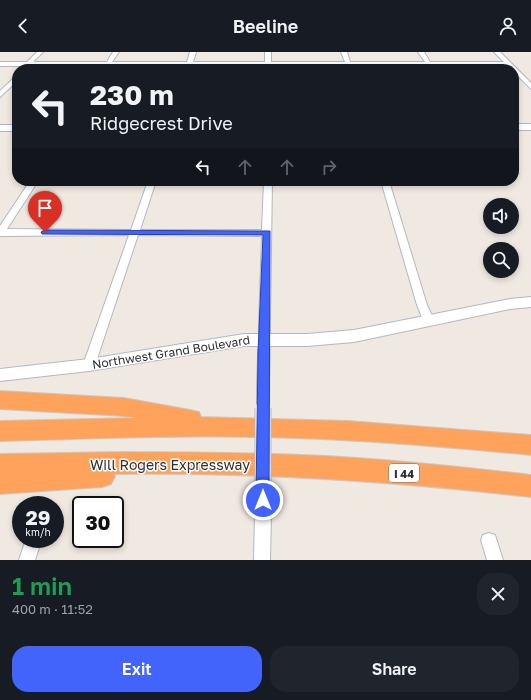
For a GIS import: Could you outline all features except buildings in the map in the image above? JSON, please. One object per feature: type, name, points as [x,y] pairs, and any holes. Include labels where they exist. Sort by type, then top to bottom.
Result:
[{"type":"highway","points":[[0,400],[124,407],[239,427]]},
{"type":"highway","points":[[0,431],[239,427],[378,432],[531,445]]},
{"type":"highway","points":[[0,483],[248,464]]},
{"type":"highway","name":"Will Rogers Expressway","points":[[0,465],[248,464],[327,467],[437,475],[531,486]]},
{"type":"street","points":[[0,64],[29,64],[40,52]]},
{"type":"street","points":[[110,64],[116,52]]},
{"type":"street","points":[[190,64],[193,52]]},
{"type":"street","points":[[268,52],[268,64]]},
{"type":"street","points":[[344,52],[348,64]]},
{"type":"street","points":[[421,52],[429,64]]},
{"type":"street","points":[[498,52],[509,64]]},
{"type":"street","points":[[519,74],[531,87]]},
{"type":"street","points":[[0,95],[12,82]]},
{"type":"street","points":[[519,127],[530,128]]},
{"type":"street","points":[[0,128],[12,128]]},
{"type":"street","points":[[0,233],[31,186]]},
{"type":"street","points":[[89,365],[150,186]]},
{"type":"street","points":[[262,560],[263,386],[268,186]]},
{"type":"street","points":[[386,186],[422,305],[429,322]]},
{"type":"street","points":[[0,233],[267,233]]},
{"type":"street","name":"Northwest Grand Boulevard","points":[[0,375],[89,365],[244,340],[300,340],[354,336],[429,322],[510,304],[531,302]]},
{"type":"street","points":[[489,540],[495,560]]},
{"type":"street","points":[[28,560],[31,548]]},
{"type":"route","points":[[45,232],[267,233],[263,353],[263,500]]}]
